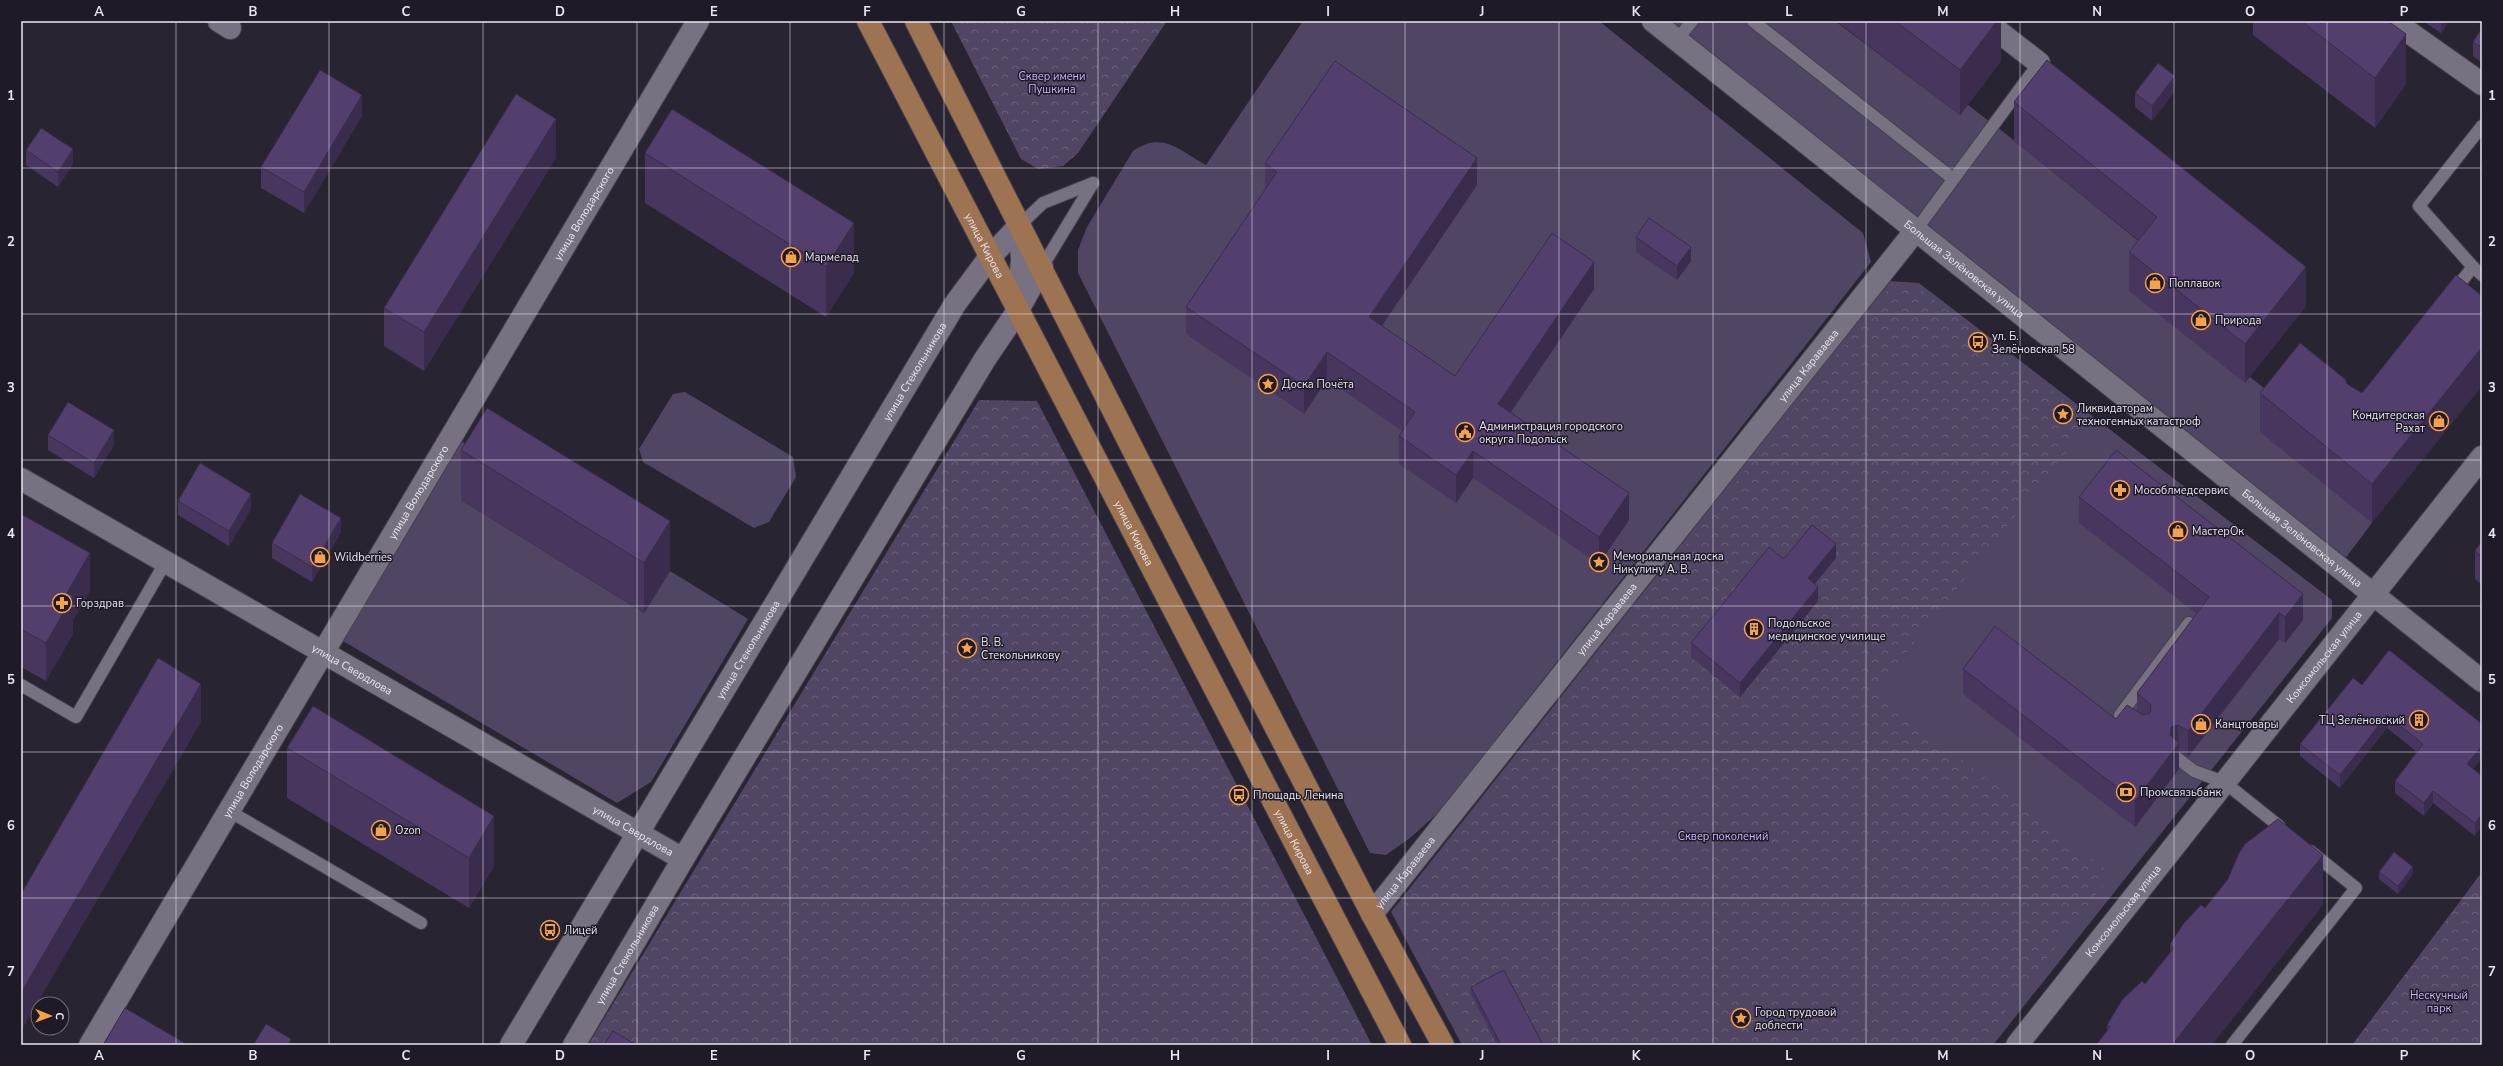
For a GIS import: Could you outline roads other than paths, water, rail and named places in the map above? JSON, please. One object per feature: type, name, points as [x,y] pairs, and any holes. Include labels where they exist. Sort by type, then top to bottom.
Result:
[{"type":"main road","name":"улица Кирова","points":[[868,21],[989,258],[1400,1045]]},
{"type":"main road","points":[[916,21],[1042,267],[1159,502],[1372,914],[1443,1045]]},
{"type":"street","name":"улица Володарского","points":[[90,1045],[121,1007],[229,810],[698,21]]},
{"type":"street","name":"Большая Зелёновская улица","points":[[1653,21],[2482,681]]},
{"type":"street","points":[[1985,21],[2040,62]]},
{"type":"street","points":[[2392,21],[2482,84]]},
{"type":"street","name":"улица Стекольникова","points":[[511,1045],[637,832],[955,304],[989,258],[1020,225]]},
{"type":"street","points":[[1018,312],[1022,260],[1020,225]]},
{"type":"street","name":"улица Караваева","points":[[1372,914],[1916,230]]},
{"type":"street","name":"улица Стекольникова","points":[[574,1045],[683,859],[985,359],[1018,312],[1042,267]]},
{"type":"street","name":"Комсомольская улица","points":[[2017,1045],[2482,457]]},
{"type":"street","name":"улица Свердлова","points":[[21,479],[683,859]]},
{"type":"lane","points":[[1677,40],[1692,21]]},
{"type":"lane","points":[[1753,21],[1952,178]]},
{"type":"lane","points":[[1916,230],[1952,178],[2040,62]]},
{"type":"lane","points":[[2444,303],[2477,271],[2419,206],[2482,126]]},
{"type":"lane","points":[[1020,225],[1043,203],[1093,183],[1042,267]]},
{"type":"lane","points":[[21,685],[76,717],[165,563]]},
{"type":"lane","points":[[2132,724],[2120,715],[2189,623]]},
{"type":"lane","points":[[2177,758],[2194,771],[2224,782],[2279,826]]},
{"type":"lane","points":[[229,810],[421,923]]},
{"type":"lane","points":[[2232,1045],[2356,888],[2300,843]]},
{"type":"place","name":"Мармелад","points":[[791,257]]},
{"type":"place","name":"Поплавок","points":[[2155,283]]},
{"type":"place","name":"Природа","points":[[2201,320]]},
{"type":"place","name":"ул. Б. Зелёновская 58","points":[[1978,342]]},
{"type":"place","name":"Доска Почёта","points":[[1268,384]]},
{"type":"place","name":"Ликвидаторам техногенных катастроф","points":[[2063,414]]},
{"type":"place","name":"Кондитерская Рахат","points":[[2439,421]]},
{"type":"place","name":"Администрация городского округа Подольск","points":[[1465,432]]},
{"type":"place","name":"Мособлмедсервис","points":[[2120,490]]},
{"type":"place","name":"МастерОк","points":[[2178,531]]},
{"type":"place","name":"Wildberries","points":[[320,557]]},
{"type":"place","name":"Мемориальная доска Никулину А. В.","points":[[1599,562]]},
{"type":"place","name":"Горздрав","points":[[62,603]]},
{"type":"place","name":"Подольское медицинское училище","points":[[1754,629]]},
{"type":"place","name":"В. В. Стекольникову","points":[[967,648]]},
{"type":"place","name":"ТЦ Зелёновский","points":[[2419,720]]},
{"type":"place","name":"Канцтовары","points":[[2201,724]]},
{"type":"place","name":"Промсвязьбанк","points":[[2126,792]]},
{"type":"place","name":"Площадь Ленина","points":[[1239,795]]},
{"type":"place","name":"Ozon","points":[[381,830]]},
{"type":"place","name":"Лицeй","points":[[550,930]]},
{"type":"place","name":"Город трудовой доблести","points":[[1741,1018]]},
{"type":"park label","name":"Сквер имени Пушкина","points":[[1052,82]]},
{"type":"park label","name":"Сквер поколений","points":[[1723,836]]},
{"type":"park label","name":"Нескучный парк","points":[[2439,1001]]}]
